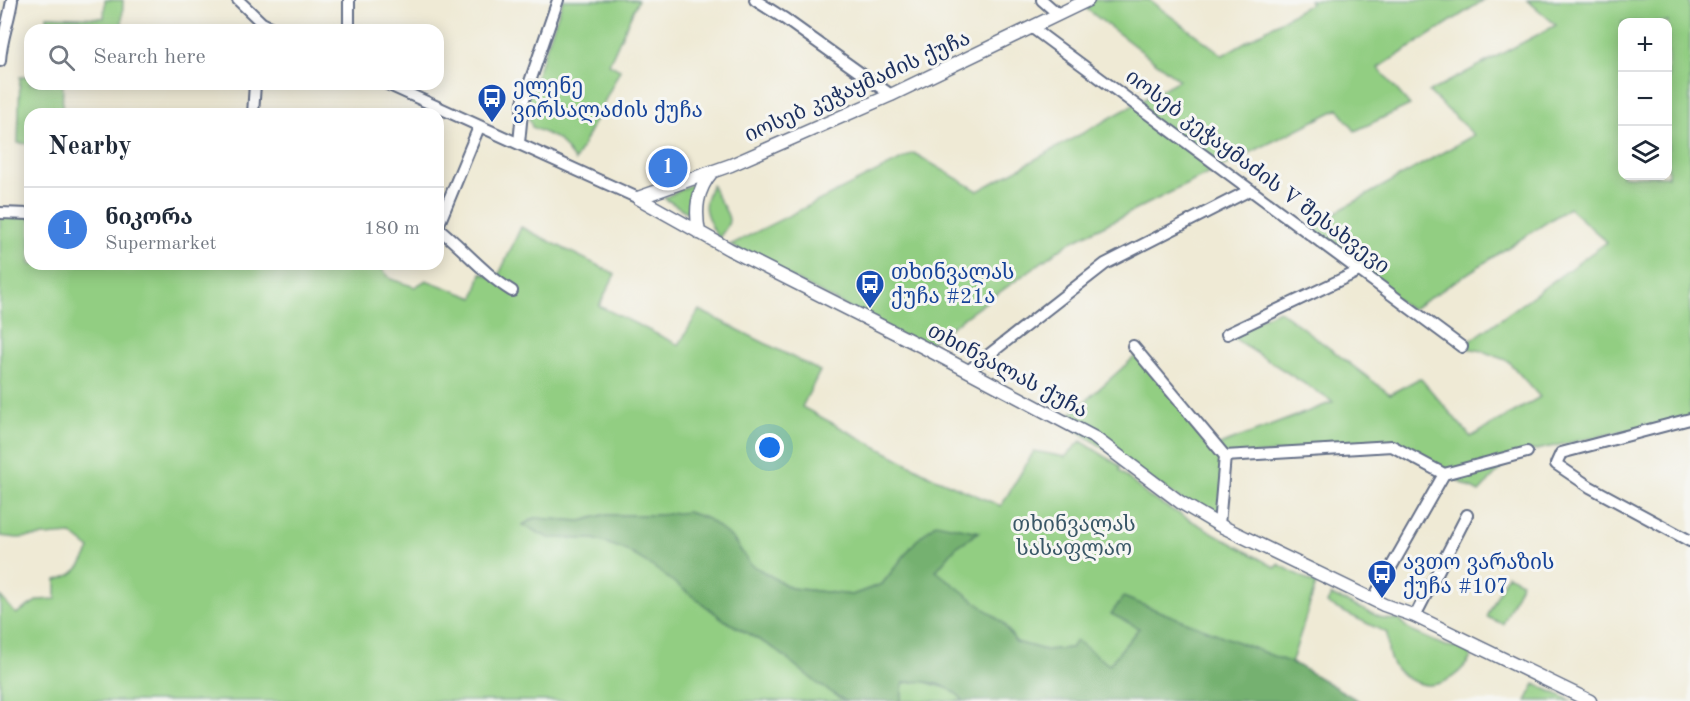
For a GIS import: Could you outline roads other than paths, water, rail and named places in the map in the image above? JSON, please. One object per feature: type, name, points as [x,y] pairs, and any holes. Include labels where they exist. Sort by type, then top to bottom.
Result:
[{"type":"street","points":[[0,61],[0,44],[9,24],[12,0]]},
{"type":"street","points":[[238,0],[259,24]]},
{"type":"street","points":[[349,0],[349,24]]},
{"type":"street","points":[[519,143],[523,102],[558,0]]},
{"type":"street","points":[[755,0],[814,39],[891,95]]},
{"type":"street","points":[[1042,0],[1058,14]]},
{"type":"street","name":"იოსებ კეჭაყმაძის ქუჩა","points":[[638,198],[712,172],[891,95],[1088,0]]},
{"type":"street","name":"იოსებ კეჭაყმაძის V შესახვევი","points":[[1031,27],[1462,347]]},
{"type":"street","points":[[255,90],[256,108]]},
{"type":"street","name":"თხინვალას ქუჩა","points":[[400,90],[438,108]]},
{"type":"street","name":"თხინვალას ქუჩა","points":[[444,111],[638,198],[699,233],[1095,438],[1180,502],[1219,525],[1590,701]]},
{"type":"street","points":[[444,212],[479,127]]},
{"type":"street","points":[[699,233],[696,206],[705,180],[712,172]]},
{"type":"street","points":[[968,371],[1105,264],[1250,190]]},
{"type":"street","points":[[0,213],[24,214]]},
{"type":"street","points":[[444,232],[494,280],[512,291]]},
{"type":"street","points":[[1227,334],[1359,271]]},
{"type":"street","points":[[1133,346],[1225,456],[1219,525]]},
{"type":"street","points":[[1690,419],[1561,453],[1556,464],[1590,487],[1690,541]]},
{"type":"street","points":[[1225,456],[1392,446],[1444,474],[1527,452]]},
{"type":"street","points":[[1373,599],[1444,474]]},
{"type":"street","points":[[1415,616],[1467,515]]},
{"type":"place","name":"ელენე ვირსალაძის ქუჩა","points":[[492,124]]},
{"type":"place","name":"ნიკორა","points":[[668,168]]},
{"type":"place","name":"თხინვალას ქუჩა #21ა","points":[[870,310]]},
{"type":"place","name":"ავთო ვარაზის ქუჩა #107","points":[[1382,600]]},
{"type":"park label","name":"თხინვალას სასაფლაო","points":[[1074,536]]}]
